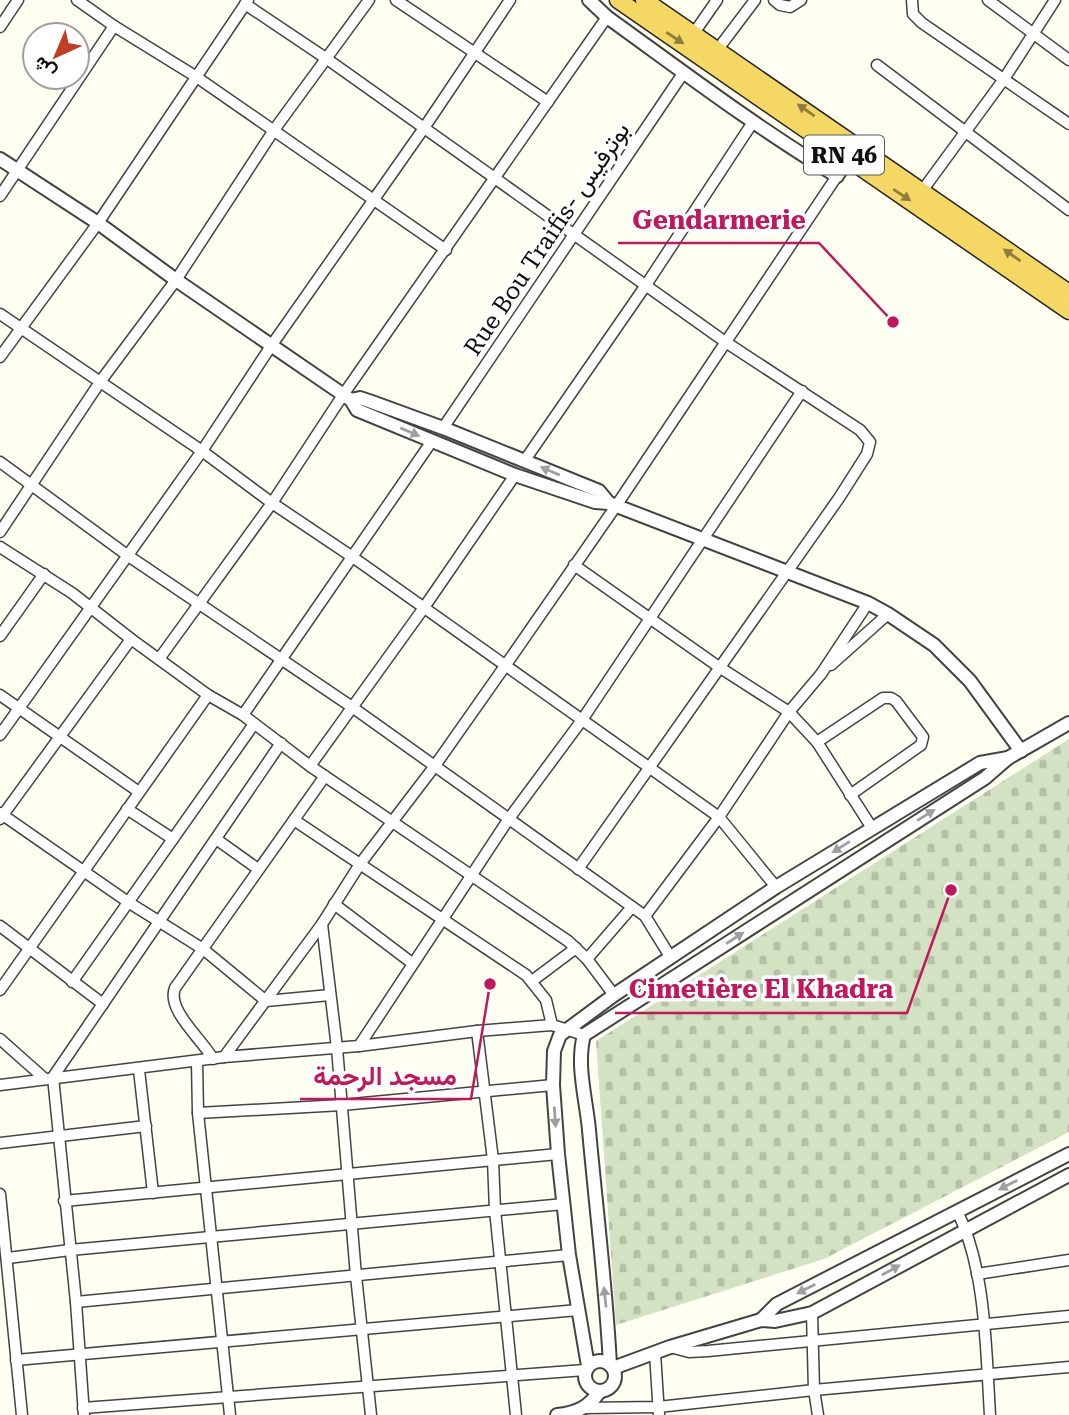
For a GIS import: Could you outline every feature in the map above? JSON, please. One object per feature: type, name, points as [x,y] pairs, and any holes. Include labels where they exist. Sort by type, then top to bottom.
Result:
[{"type":"highway","name":"RN 46","points":[[618,0],[848,158],[1066,296]]},
{"type":"highway","name":"RN 46","points":[[644,0],[922,191],[1066,296]]},
{"type":"street","points":[[0,27],[18,0]]},
{"type":"street","points":[[78,0],[114,26],[195,76],[446,250]]},
{"type":"street","points":[[0,532],[100,382],[176,281],[274,130],[369,0]]},
{"type":"street","points":[[396,0],[548,102]]},
{"type":"street","points":[[0,735],[202,451],[271,346],[510,0]]},
{"type":"street","points":[[589,0],[607,17],[753,122],[837,176]]},
{"type":"street","points":[[694,33],[717,0]]},
{"type":"street","points":[[718,49],[755,0]]},
{"type":"street","points":[[774,0],[790,8],[801,0]]},
{"type":"street","points":[[912,0],[913,14],[922,23],[1069,124]]},
{"type":"street","points":[[988,0],[1069,60]]},
{"type":"street","points":[[922,191],[1004,79],[1055,0]]},
{"type":"street","points":[[0,357],[98,223],[247,2],[575,237],[724,341],[860,430],[870,442],[870,448],[839,498],[578,869]]},
{"type":"street","points":[[159,659],[347,397],[607,17]]},
{"type":"street","points":[[0,196],[114,26]]},
{"type":"street","points":[[877,65],[1069,210]]},
{"type":"street","name":"Rue Bou Traifis- بوترفيس","points":[[443,428],[575,237],[684,72]]},
{"type":"street","points":[[524,460],[646,285],[753,122]]},
{"type":"street","points":[[219,1058],[266,1001],[360,864],[434,767],[505,666],[848,158]]},
{"type":"street","points":[[0,159],[98,223],[176,281],[347,397],[357,410],[515,475],[595,502],[613,504],[700,540],[869,603],[888,614],[934,645],[970,681],[1021,751]]},
{"type":"street","points":[[0,314],[202,451],[719,817],[776,887]]},
{"type":"street","points":[[359,1046],[508,820],[582,720],[802,391]]},
{"type":"street","points":[[347,397],[360,398],[524,460],[599,491],[613,504]]},
{"type":"street","points":[[243,715],[283,661],[432,441]]},
{"type":"street","points":[[0,462],[127,555],[352,707],[645,916],[671,958]]},
{"type":"street","points":[[310,766],[515,475]]},
{"type":"street","points":[[0,547],[72,593],[88,608],[208,695],[243,715],[310,766],[576,948],[614,996]]},
{"type":"street","points":[[574,565],[719,667],[789,712],[817,742],[872,828]]},
{"type":"street","points":[[0,636],[44,575]]},
{"type":"street","points":[[645,916],[719,817],[789,712],[821,674],[869,603]]},
{"type":"street","points":[[821,674],[888,614]]},
{"type":"street","points":[[131,639],[1,816],[203,949],[266,1001],[330,995]]},
{"type":"street","points":[[0,695],[139,792]]},
{"type":"street","points":[[0,990],[208,695]]},
{"type":"street","points":[[817,742],[883,698],[896,701],[923,737],[921,744],[850,794]]},
{"type":"street","points":[[584,1408],[600,1391],[608,1389],[612,1372],[579,1051],[584,1035],[985,778],[1008,758],[1069,723]]},
{"type":"street","points":[[72,982],[254,724]]},
{"type":"street","points":[[49,1078],[103,1004],[281,743]]},
{"type":"street","points":[[600,1391],[588,1386],[585,1379],[587,1368],[569,1255],[558,1154],[555,1046],[567,1028],[776,887],[980,763],[1008,758]]},
{"type":"street","points":[[219,1058],[178,1012],[172,995],[325,776]]},
{"type":"street","points":[[127,809],[173,839]]},
{"type":"street","points":[[295,820],[533,981],[546,1000],[552,1025]]},
{"type":"street","points":[[216,839],[258,869]]},
{"type":"street","points":[[334,904],[412,963]]},
{"type":"street","points":[[587,959],[632,907]]},
{"type":"street","points":[[321,924],[338,1048],[356,1276],[371,1415]]},
{"type":"street","points":[[0,926],[103,1004]]},
{"type":"street","points":[[533,981],[576,948]]},
{"type":"street","points":[[0,1085],[139,1070],[219,1058],[359,1046],[477,1031],[552,1025],[584,1035]]},
{"type":"street","points":[[477,1031],[493,1160],[495,1210],[516,1415]]},
{"type":"street","points":[[0,1039],[49,1078],[59,1137],[84,1412],[229,1397],[513,1376],[587,1368],[591,1363],[601,1361],[612,1372]]},
{"type":"street","points":[[197,1061],[198,1113],[230,1415]]},
{"type":"street","points":[[139,1070],[153,1193]]},
{"type":"street","points":[[198,1113],[342,1105],[554,1085]]},
{"type":"street","points":[[0,1143],[146,1126]]},
{"type":"street","points":[[64,1201],[558,1154]]},
{"type":"street","points":[[761,1320],[777,1304],[1069,1154]]},
{"type":"street","points":[[612,1372],[670,1347],[761,1320],[775,1321],[812,1314],[1069,1175]]},
{"type":"street","points":[[0,1194],[22,1415]]},
{"type":"street","points":[[8,1258],[564,1204]]},
{"type":"street","points":[[957,1212],[975,1255],[990,1415]]},
{"type":"street","points":[[76,1302],[569,1255]]},
{"type":"street","points":[[977,1274],[1069,1260]]},
{"type":"street","points":[[16,1360],[578,1310]]},
{"type":"street","points":[[812,1314],[814,1390],[818,1415]]},
{"type":"street","points":[[670,1347],[689,1352],[708,1351],[1069,1316]]},
{"type":"street","points":[[652,1354],[658,1411]]},
{"type":"street","points":[[557,1415],[584,1408],[658,1411],[814,1390],[1069,1367]]},
{"type":"green space","points":[[1069,739],[1069,1132],[824,1259],[616,1325],[596,1041]]},
{"type":"place","name":"Gendarmerie","points":[[893,322]]},
{"type":"place","name":"Cimetière El Khadra","points":[[951,890]]},
{"type":"place","name":"مسجد الرحمة","points":[[490,984]]}]
